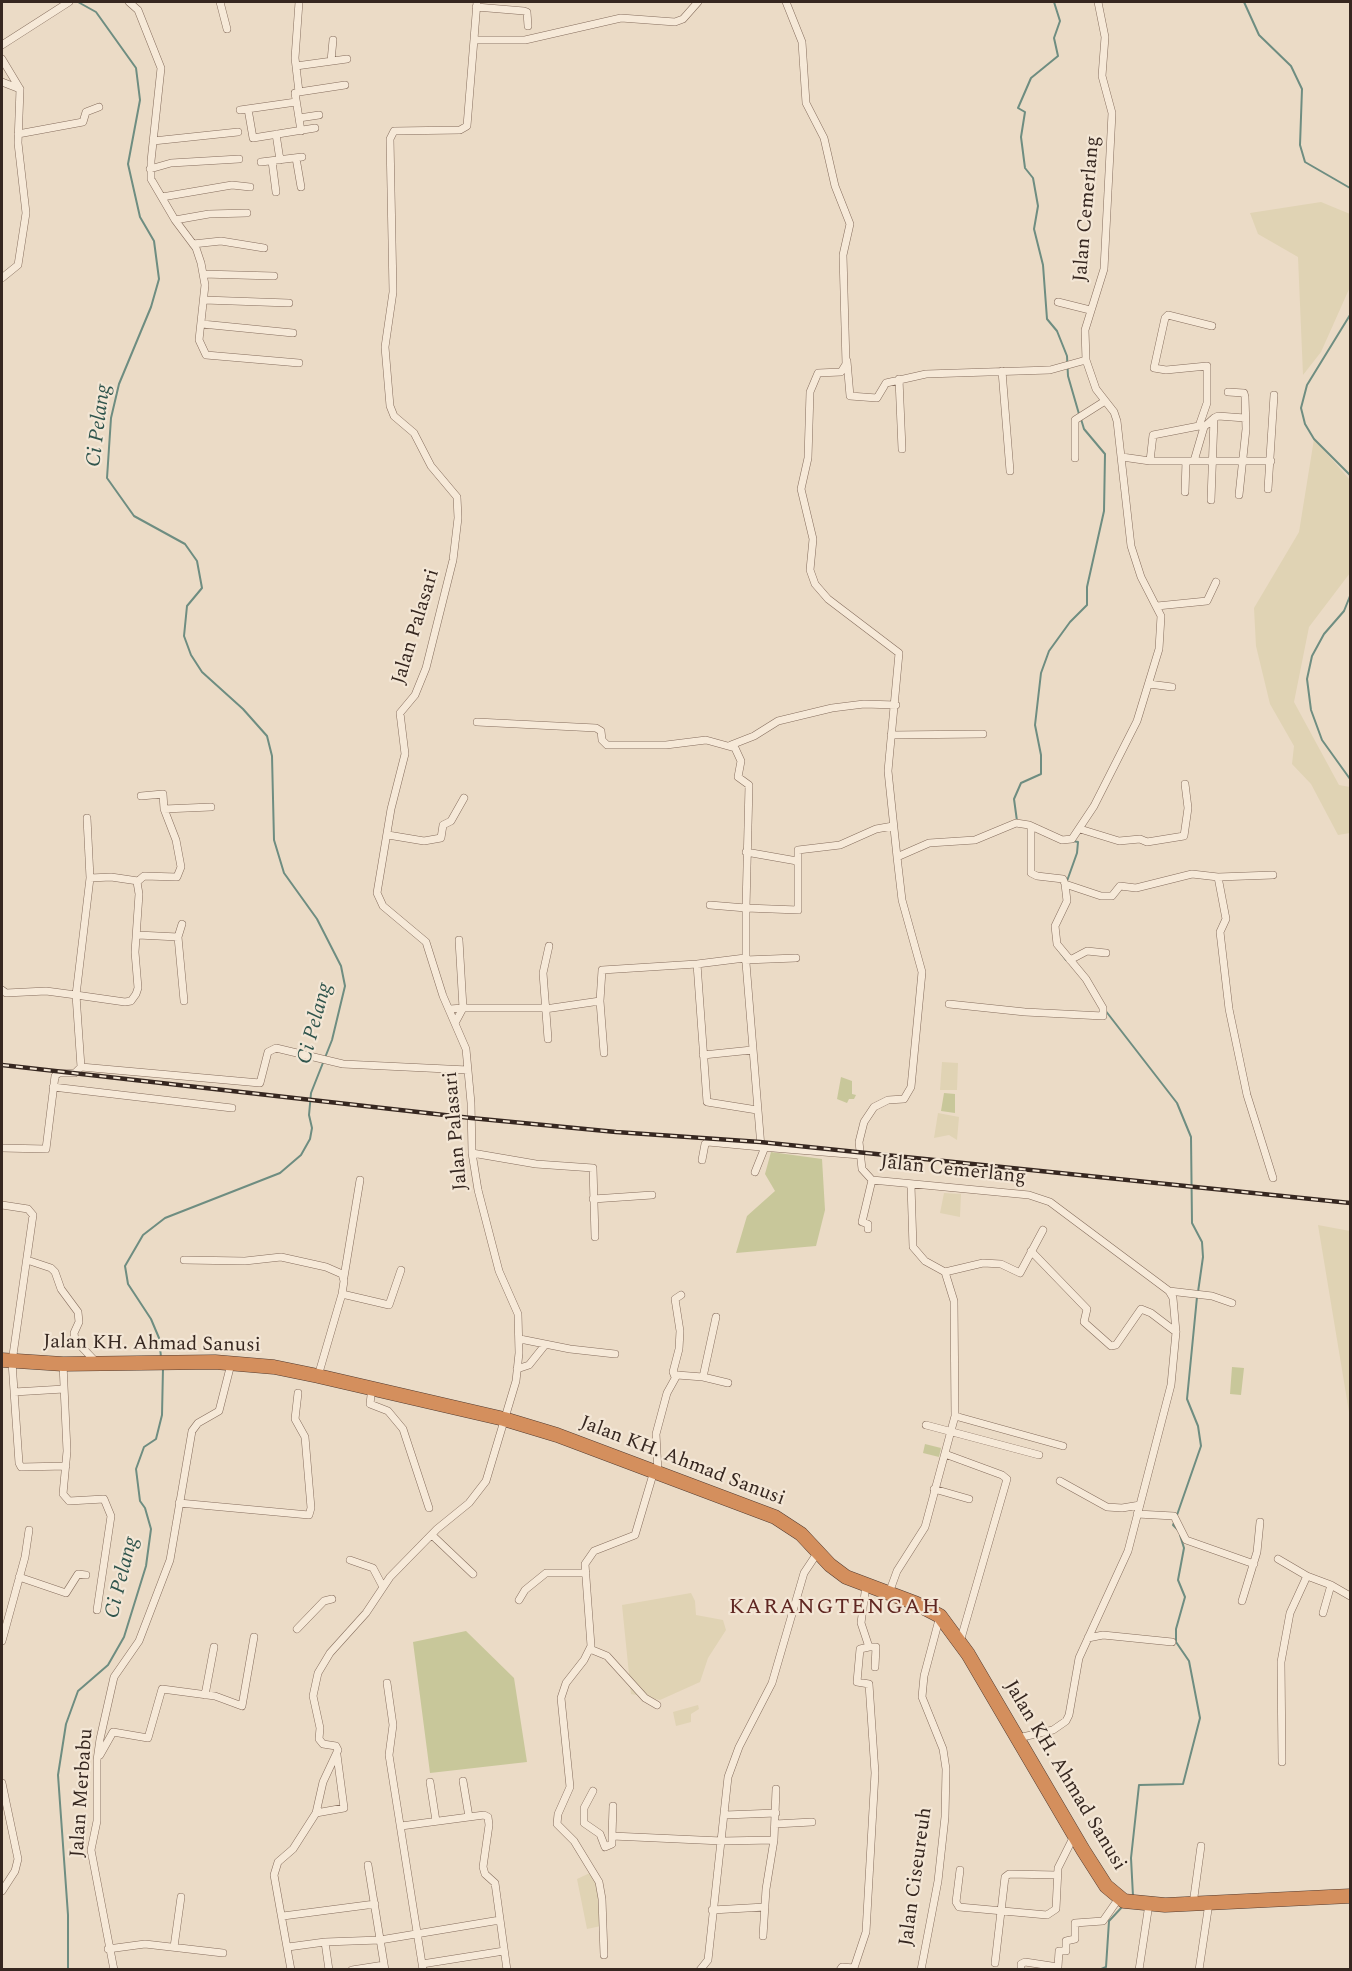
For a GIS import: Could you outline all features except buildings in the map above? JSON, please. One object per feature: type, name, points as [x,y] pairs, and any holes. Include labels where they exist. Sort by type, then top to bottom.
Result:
[{"type":"highway","name":"Jalan KH. Ahmad Sanusi","points":[[7,1361],[63,1364],[231,1363],[273,1367],[318,1376],[504,1419],[589,1446],[775,1517],[801,1534],[839,1572],[940,1616],[960,1642],[1106,1886],[1132,1902]]},
{"type":"highway","points":[[1132,1902],[1193,1904],[1350,1896]]},
{"type":"street","points":[[2,45],[69,2]]},
{"type":"street","points":[[129,2],[138,10],[161,68],[150,169],[151,179],[175,220],[193,244],[203,274],[204,300],[199,340],[206,355],[299,363]]},
{"type":"street","points":[[220,2],[227,29]]},
{"type":"street","points":[[299,2],[296,66],[299,92]]},
{"type":"street","points":[[475,40],[518,41],[621,18],[675,22],[683,19],[698,2]]},
{"type":"street","points":[[786,2],[802,42],[806,103],[824,138],[835,186],[850,224],[843,255],[847,360],[851,396],[877,398],[886,383],[926,374],[1050,370],[1086,360]]},
{"type":"street","name":"Jalan Cemerlang","points":[[1080,829],[1137,721],[1162,634],[1161,616],[1141,577],[1131,546],[1122,457],[1114,412],[1096,389],[1086,360],[1085,330],[1104,269],[1112,113],[1102,76],[1105,38],[1098,2]]},
{"type":"street","points":[[477,4],[527,12],[528,26]]},
{"type":"street","name":"Jalan Palasari","points":[[337,1755],[336,1746],[320,1743],[314,1686],[323,1662],[383,1587],[469,1503],[486,1481],[516,1381],[520,1339],[518,1314],[497,1262],[472,1153],[466,1049],[426,942],[383,906],[377,896],[405,754],[400,713],[415,695],[434,640],[453,560],[458,518],[457,497],[431,466],[414,433],[394,416],[390,406],[385,346],[393,292],[390,139],[394,131],[465,128],[477,4]]},
{"type":"street","points":[[331,61],[333,40]]},
{"type":"street","points":[[2,59],[18,81],[20,89],[18,134],[26,213],[18,265],[2,280]]},
{"type":"street","points":[[296,66],[347,59]]},
{"type":"street","points":[[2,82],[20,89]]},
{"type":"street","points":[[301,130],[295,93],[345,85]]},
{"type":"street","points":[[296,102],[244,110],[253,138],[315,128]]},
{"type":"street","points":[[18,134],[83,122],[85,113],[99,107]]},
{"type":"street","points":[[299,118],[319,115]]},
{"type":"street","points":[[153,141],[238,132]]},
{"type":"street","points":[[276,134],[280,160]]},
{"type":"street","points":[[261,162],[299,157],[301,188]]},
{"type":"street","points":[[150,169],[171,163],[239,159]]},
{"type":"street","points":[[272,161],[276,192]]},
{"type":"street","points":[[162,197],[232,185],[250,187]]},
{"type":"street","points":[[175,220],[209,214],[247,213]]},
{"type":"street","points":[[193,244],[221,240],[264,248]]},
{"type":"street","points":[[203,274],[274,276]]},
{"type":"street","points":[[204,300],[289,303]]},
{"type":"street","points":[[1058,302],[1090,310]]},
{"type":"street","points":[[1150,460],[1152,435],[1199,426],[1207,403],[1207,366],[1166,370],[1154,368],[1165,318],[1168,315],[1212,326]]},
{"type":"street","points":[[202,324],[293,333]]},
{"type":"street","points":[[847,360],[841,372],[818,373],[810,392],[808,458],[801,489],[803,506],[812,531],[810,570],[815,584],[828,599],[860,626],[898,651],[900,661],[888,771],[897,857],[928,843],[975,840],[1016,823],[1031,826],[1062,840],[1072,839],[1080,829],[1119,841],[1140,839],[1147,842],[1184,836],[1188,808],[1185,784]]},
{"type":"street","points":[[1002,371],[1010,471]]},
{"type":"street","points":[[899,379],[902,448]]},
{"type":"street","points":[[1228,392],[1244,393],[1243,461],[1239,495]]},
{"type":"street","points":[[1268,489],[1274,394]]},
{"type":"street","points":[[1075,458],[1075,420],[1105,401]]},
{"type":"street","points":[[1185,492],[1190,461],[1204,427],[1218,416],[1245,418]]},
{"type":"street","points":[[1211,500],[1214,418]]},
{"type":"street","points":[[1122,457],[1150,460],[1271,461]]},
{"type":"street","points":[[1157,606],[1207,601],[1216,582]]},
{"type":"street","points":[[1149,684],[1172,687]]},
{"type":"street","points":[[477,722],[596,728],[601,731],[602,740],[607,745],[666,745],[706,740],[731,745],[754,736],[778,721],[832,708],[864,704],[896,705]]},
{"type":"street","points":[[891,735],[983,734]]},
{"type":"street","points":[[731,745],[740,757],[738,777],[749,784],[745,959],[757,1110],[763,1147],[755,1172]]},
{"type":"street","points":[[90,878],[111,877],[138,880],[144,876],[180,874],[178,850],[164,810],[163,794],[141,796]]},
{"type":"street","points":[[388,835],[424,841],[441,838],[443,825],[452,821],[464,798]]},
{"type":"street","points":[[164,810],[212,807]]},
{"type":"street","points":[[2,1148],[46,1149],[53,1087],[57,1074],[75,1073],[81,1067],[76,995],[90,878],[87,818]]},
{"type":"street","points":[[710,905],[798,910],[797,852],[800,849],[840,845],[866,833],[893,826]]},
{"type":"street","points":[[950,1004],[1025,1012],[1103,1016],[1102,1008],[1086,979],[1058,948],[1054,935],[1056,921],[1067,902],[1065,884],[1063,879],[1036,876],[1031,873],[1031,826]]},
{"type":"street","points":[[746,852],[797,861]]},
{"type":"street","name":"Jalan Cemerlang","points":[[897,857],[896,868],[902,900],[922,972],[910,1092],[904,1098],[883,1102],[870,1112],[860,1134],[862,1169],[872,1180],[1041,1198],[1060,1208],[1170,1291]]},
{"type":"street","points":[[1065,884],[1108,896],[1114,894],[1120,886],[1136,888],[1192,874],[1218,877],[1273,875]]},
{"type":"street","points":[[1218,877],[1226,919],[1220,933],[1229,1009],[1247,1095],[1273,1178]]},
{"type":"street","points":[[2,990],[6,993],[46,991],[112,1001],[131,1001],[138,988],[135,952],[138,935],[138,880]]},
{"type":"street","points":[[182,924],[178,937],[184,1001]]},
{"type":"street","points":[[138,935],[178,937]]},
{"type":"street","points":[[455,1023],[463,1008],[459,940]]},
{"type":"street","points":[[548,1039],[543,966],[549,946]]},
{"type":"street","points":[[1070,960],[1087,951],[1106,953]]},
{"type":"street","points":[[604,1053],[600,1001],[603,970],[745,959],[796,958]]},
{"type":"street","points":[[697,964],[707,1102],[757,1110]]},
{"type":"street","points":[[450,1009],[545,1009],[600,1001]]},
{"type":"street","points":[[81,1067],[260,1083],[271,1049],[343,1064],[468,1070]]},
{"type":"street","points":[[703,1055],[752,1050]]},
{"type":"street","points":[[53,1087],[232,1108]]},
{"type":"street","points":[[702,1160],[705,1144],[708,1142],[860,1155]]},
{"type":"street","points":[[472,1153],[536,1164],[592,1168],[595,1237]]},
{"type":"street","points":[[318,1376],[342,1294],[360,1180]]},
{"type":"street","points":[[868,1229],[868,1224],[862,1222],[872,1180]]},
{"type":"street","points":[[910,1185],[913,1247],[925,1261],[945,1272],[983,1263],[1001,1264],[1020,1273],[1043,1230]]},
{"type":"street","points":[[594,1200],[652,1195]]},
{"type":"street","points":[[2,1205],[28,1209],[33,1213],[27,1260],[7,1361],[14,1392],[20,1466],[66,1466]]},
{"type":"street","points":[[1032,1251],[1088,1309],[1084,1322],[1112,1346],[1116,1345],[1141,1309],[1176,1332]]},
{"type":"street","points":[[184,1260],[238,1262],[281,1257],[326,1268],[344,1277]]},
{"type":"street","points":[[27,1260],[51,1268],[57,1275],[61,1289],[78,1312],[79,1322],[74,1333],[75,1340],[98,1364]]},
{"type":"street","points":[[342,1294],[389,1305],[401,1270]]},
{"type":"street","points":[[889,1594],[897,1571],[925,1527],[955,1416],[954,1301],[945,1272]]},
{"type":"street","points":[[1018,1738],[1053,1730],[1066,1721],[1079,1658],[1120,1570],[1140,1505],[1171,1385],[1176,1332],[1174,1304],[1170,1291],[1212,1296],[1232,1303]]},
{"type":"street","points":[[604,1955],[602,1899],[599,1882],[574,1841],[557,1824],[558,1814],[570,1787],[561,1698],[566,1683],[590,1649],[585,1564],[594,1551],[635,1536],[656,1471],[657,1425],[675,1377],[673,1372],[680,1349],[675,1299],[681,1294]]},
{"type":"street","points":[[703,1377],[716,1317]]},
{"type":"street","points":[[520,1339],[545,1345],[615,1354]]},
{"type":"street","points":[[517,1369],[529,1365],[545,1345]]},
{"type":"street","name":"Jalan Merbabu","points":[[114,1970],[108,1949],[92,1850],[97,1812],[97,1760],[112,1681],[139,1641],[170,1560],[193,1428],[219,1411],[231,1363]]},
{"type":"street","points":[[63,1364],[66,1466],[64,1499],[79,1501],[104,1499],[110,1508],[110,1524],[104,1554],[104,1568],[98,1587],[97,1610]]},
{"type":"street","points":[[675,1377],[681,1374],[728,1383]]},
{"type":"street","points":[[372,1387],[370,1404],[388,1411],[403,1429],[429,1508]]},
{"type":"street","points":[[14,1392],[64,1389]]},
{"type":"street","points":[[179,1503],[309,1515],[311,1508],[305,1437],[296,1419],[298,1393]]},
{"type":"street","points":[[955,1416],[1063,1446]]},
{"type":"street","points":[[926,1425],[1040,1455]]},
{"type":"street","points":[[945,1454],[1002,1475],[1007,1479],[960,1642]]},
{"type":"street","points":[[1060,1481],[1107,1507],[1122,1508],[1140,1505]]},
{"type":"street","points":[[934,1489],[969,1499]]},
{"type":"street","points":[[1137,1514],[1174,1516],[1186,1540],[1254,1564]]},
{"type":"street","points":[[1242,1601],[1254,1564],[1260,1522]]},
{"type":"street","points":[[2,1641],[20,1577],[29,1530]]},
{"type":"street","points":[[433,1536],[473,1574]]},
{"type":"street","points":[[700,1970],[708,1960],[728,1776],[743,1739],[772,1683],[804,1573],[818,1552]]},
{"type":"street","points":[[1278,1559],[1307,1576],[1331,1585],[1350,1596]]},
{"type":"street","points":[[350,1560],[373,1568],[383,1587]]},
{"type":"street","points":[[519,1600],[525,1590],[546,1574],[586,1573]]},
{"type":"street","points":[[20,1577],[66,1593],[78,1574],[86,1575]]},
{"type":"street","points":[[1282,1762],[1282,1647],[1290,1612],[1307,1576]]},
{"type":"street","points":[[866,1585],[861,1623],[869,1647]]},
{"type":"street","points":[[1323,1613],[1331,1585]]},
{"type":"street","points":[[297,1629],[324,1601],[332,1599]]},
{"type":"street","name":"Jalan Ciseureuh","points":[[921,1970],[938,1881],[945,1817],[946,1769],[943,1749],[922,1697],[924,1676],[940,1616]]},
{"type":"street","points":[[1088,1638],[1103,1635],[1172,1642]]},
{"type":"street","points":[[97,1760],[113,1732],[148,1738],[162,1689],[205,1695],[242,1706],[254,1637]]},
{"type":"street","points":[[205,1695],[214,1647]]},
{"type":"street","points":[[840,1970],[842,1967],[854,1968],[866,1929],[875,1773],[869,1684],[857,1682],[859,1649],[876,1647],[875,1667]]},
{"type":"street","points":[[590,1649],[607,1656],[645,1698],[657,1705]]},
{"type":"street","points":[[387,1683],[393,1725],[389,1755],[422,1967],[504,1951]]},
{"type":"street","points":[[316,1813],[344,1808],[337,1755]]},
{"type":"street","points":[[291,1970],[283,1916],[275,1884],[276,1868],[278,1862],[293,1849],[316,1813],[327,1774],[337,1755]]},
{"type":"street","points":[[463,1781],[469,1817]]},
{"type":"street","points":[[430,1782],[436,1821]]},
{"type":"street","points":[[2,1783],[18,1859],[15,1871],[2,1891]]},
{"type":"street","points":[[763,1936],[774,1840],[776,1788]]},
{"type":"street","points":[[593,1791],[584,1809],[584,1823],[600,1834],[605,1847],[612,1844],[612,1806]]},
{"type":"street","points":[[725,1815],[776,1813]]},
{"type":"street","points":[[401,1826],[469,1817],[488,1817],[483,1867],[485,1874],[495,1883],[507,1970]]},
{"type":"street","points":[[775,1824],[812,1822]]},
{"type":"street","points":[[612,1836],[722,1841],[774,1840]]},
{"type":"street","points":[[960,1870],[957,1905],[1002,1912],[1047,1915],[1053,1913],[1057,1905],[1057,1875],[1063,1856],[1074,1836]]},
{"type":"street","points":[[1193,1904],[1201,1846]]},
{"type":"street","points":[[1063,1856],[1083,1850]]},
{"type":"street","points":[[352,1970],[384,1967],[368,1865]]},
{"type":"street","points":[[995,1963],[1004,1880],[1010,1874],[1057,1875]]},
{"type":"street","points":[[174,1947],[181,1897]]},
{"type":"street","points":[[1021,1970],[1021,1964],[1025,1962],[1058,1967],[1059,1951],[1068,1949],[1066,1941],[1075,1940],[1075,1923],[1103,1921],[1132,1902],[1139,1970]]},
{"type":"street","points":[[1199,1970],[1209,1903]]},
{"type":"street","points":[[283,1916],[375,1904]]},
{"type":"street","points":[[712,1910],[765,1907]]},
{"type":"street","points":[[288,1947],[325,1942],[380,1940],[417,1932],[500,1920]]},
{"type":"street","points":[[325,1942],[329,1970]]},
{"type":"street","points":[[108,1949],[145,1944],[223,1953]]},
{"type":"shaded area","points":[[1321,202],[1350,214],[1350,287],[1321,352],[1303,375],[1298,257],[1258,234],[1250,213]]},
{"type":"shaded area","points":[[1314,439],[1350,480],[1350,573],[1309,627],[1294,702],[1339,785],[1350,787],[1350,833],[1338,835],[1311,784],[1292,764],[1294,746],[1270,704],[1256,646],[1254,608],[1299,532]]},
{"type":"shaded area","points":[[942,1062],[958,1063],[957,1090],[940,1090]]},
{"type":"shaded area","points":[[938,1113],[959,1117],[957,1140],[949,1135],[934,1138]]},
{"type":"shaded area","points":[[944,1193],[961,1194],[960,1217],[940,1213]]},
{"type":"shaded area","points":[[1318,1225],[1350,1231],[1350,1418]]},
{"type":"shaded area","points":[[691,1593],[695,1601],[696,1615],[723,1620],[726,1630],[708,1658],[700,1682],[660,1700],[631,1694],[622,1605]]},
{"type":"shaded area","points":[[698,1705],[699,1709],[691,1714],[691,1722],[676,1726],[673,1712]]},
{"type":"shaded area","points":[[592,1872],[600,1891],[601,1926],[587,1929],[577,1879]]},
{"type":"green space","points":[[841,1077],[852,1081],[852,1094],[856,1095],[847,1103],[837,1099]]},
{"type":"green space","points":[[944,1093],[955,1094],[955,1113],[941,1111]]},
{"type":"green space","points":[[771,1152],[822,1159],[825,1210],[816,1246],[736,1253],[747,1216],[775,1191],[765,1174]]},
{"type":"green space","points":[[1232,1367],[1244,1368],[1241,1395],[1230,1394]]},
{"type":"green space","points":[[925,1444],[941,1448],[939,1457],[923,1453]]},
{"type":"green space","points":[[466,1631],[514,1678],[527,1762],[430,1773],[413,1642]]},
{"type":"waterway","name":"Ci Pelang","points":[[78,2],[96,12],[136,68],[140,100],[128,164],[140,217],[154,241],[159,279],[151,307],[119,384],[111,418],[107,478],[134,516],[185,544],[197,561],[202,588],[187,606],[184,636],[191,655],[202,672],[243,709],[267,736],[272,756],[274,840],[284,873],[317,919],[341,966],[345,986],[332,1040],[311,1093],[309,1115],[312,1128],[310,1139],[301,1155],[280,1173],[165,1218],[143,1235],[125,1266],[128,1284],[151,1319],[159,1338],[161,1357]]},
{"type":"waterway","points":[[1054,2],[1060,21],[1054,38],[1058,56],[1031,78],[1018,108],[1025,112],[1021,137],[1025,168],[1033,178],[1038,206],[1034,229],[1043,265],[1047,319],[1057,331],[1067,356],[1068,376],[1079,414]]},
{"type":"waterway","points":[[1244,2],[1259,35],[1291,66],[1302,89],[1300,145],[1305,162],[1350,188]]},
{"type":"waterway","points":[[1350,315],[1307,385],[1301,408],[1305,424],[1314,439],[1350,475]]},
{"type":"waterway","points":[[1017,821],[1014,799],[1021,783],[1041,774],[1041,755],[1035,725],[1041,673],[1049,651],[1070,622],[1087,605],[1087,587],[1104,511],[1105,454],[1084,429],[1081,419]]},
{"type":"waterway","points":[[1350,596],[1344,611],[1324,634],[1312,656],[1307,679],[1311,710],[1322,740],[1350,779]]},
{"type":"waterway","points":[[1067,881],[1077,853],[1078,842],[1073,841]]},
{"type":"waterway","points":[[1057,948],[1066,960]]},
{"type":"waterway","points":[[1105,1010],[1177,1103],[1191,1137],[1192,1223],[1202,1242],[1203,1257],[1198,1292]]},
{"type":"waterway","points":[[1350,1012],[1350,1027]]},
{"type":"waterway","points":[[1177,1515],[1201,1446],[1198,1426],[1187,1399],[1197,1297]]},
{"type":"waterway","name":"Ci Pelang","points":[[68,1970],[68,1915],[58,1775],[66,1724],[78,1691],[108,1665],[124,1637],[146,1566],[151,1529],[145,1508],[140,1501],[136,1469],[144,1447],[156,1439],[162,1415],[163,1368]]},
{"type":"waterway","points":[[1175,1520],[1173,1525],[1178,1530]]},
{"type":"waterway","points":[[1133,1896],[1131,1858],[1139,1785],[1183,1784],[1200,1718],[1189,1661],[1176,1642],[1176,1629],[1185,1597],[1178,1580],[1184,1548],[1180,1535]]},
{"type":"waterway","points":[[1099,1970],[1106,1967],[1109,1921],[1123,1906]]},
{"type":"railway","points":[[2,1065],[471,1118],[616,1132],[760,1142],[1350,1203]]},
{"type":"district","name":"KARANGTENGAH","points":[[835,1609]]}]
